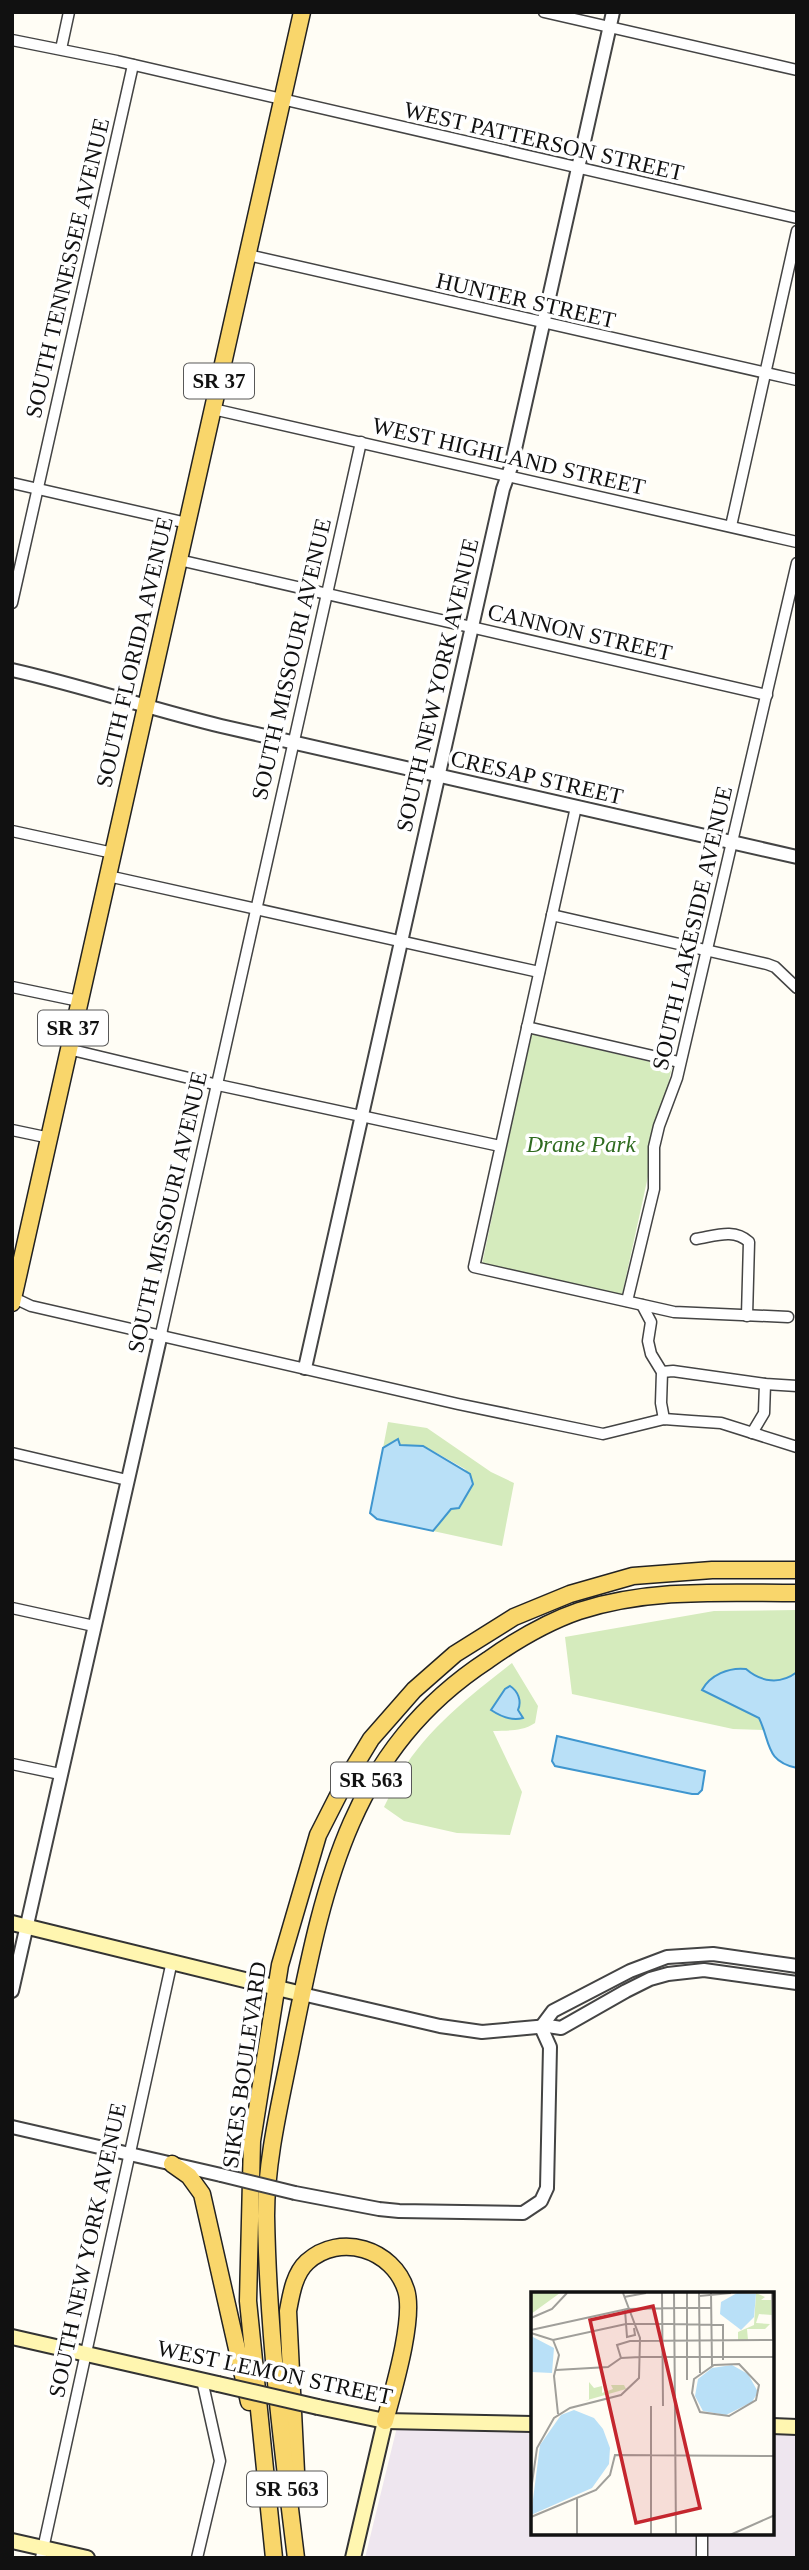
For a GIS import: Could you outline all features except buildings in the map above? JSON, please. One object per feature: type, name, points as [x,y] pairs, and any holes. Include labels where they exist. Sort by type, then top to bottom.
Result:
[{"type":"main road","name":"SOUTH FLORIDA AVENUE","points":[[13,1299],[302,12]]},
{"type":"main road","name":"SIKES BOULEVARD","points":[[274,2558],[248,2301],[252,2141],[275,1987],[318,1835],[345,1782],[371,1739],[424,1681],[455,1654],[506,1622],[570,1594],[633,1576],[712,1570],[797,1570]]},
{"type":"main road","points":[[519,1640],[536,1620],[595,1587]]},
{"type":"main road","name":"SIKES BOULEVARD","points":[[296,2558],[279,2421],[266,2214],[271,2149],[302,1994],[329,1882],[347,1830],[371,1780],[408,1727],[461,1677],[519,1640],[575,1612],[627,1598],[684,1593],[797,1593]]},
{"type":"main road","points":[[423,1710],[425,1701],[492,1645],[506,1622]]},
{"type":"main road","points":[[19,1925],[302,1994]]},
{"type":"main road","points":[[172,2164],[189,2176],[202,2194],[263,2461]]},
{"type":"main road","points":[[296,2558],[298,2494],[288,2311],[293,2285],[306,2263],[327,2251],[348,2247],[376,2252],[397,2268],[407,2292],[408,2319],[354,2558]]},
{"type":"main road","name":"WEST LEMON STREET","points":[[12,2337],[385,2421],[531,2424]]},
{"type":"main road","points":[[774,2427],[797,2427]]},
{"type":"main road","points":[[12,2541],[42,2553],[87,2558]]},
{"type":"street","points":[[61,49],[69,12]]},
{"type":"street","points":[[544,12],[797,70]]},
{"type":"street","name":"SOUTH NEW YORK AVENUE","points":[[305,1368],[613,12]]},
{"type":"street","name":"WEST PATTERSON STREET","points":[[12,40],[133,65],[797,218]]},
{"type":"street","name":"SOUTH TENNESSEE AVENUE","points":[[12,603],[133,65]]},
{"type":"street","points":[[731,526],[797,231]]},
{"type":"street","name":"HUNTER STREET","points":[[248,255],[797,380]]},
{"type":"street","name":"WEST HIGHLAND STREET","points":[[213,409],[797,542]]},
{"type":"street","name":"SOUTH MISSOURI AVENUE","points":[[12,1991],[19,1925],[60,1774],[218,1085],[361,442]]},
{"type":"street","points":[[12,483],[187,523]]},
{"type":"street","name":"CANNON STREET","points":[[179,560],[767,695]]},
{"type":"street","name":"SOUTH LAKESIDE AVENUE","points":[[627,1301],[654,1189],[654,1147],[677,1078],[797,564]]},
{"type":"street","name":"CRESAP STREET","points":[[12,670],[71,683],[161,711],[293,743],[797,857]]},
{"type":"street","points":[[576,807],[474,1267],[683,1313],[788,1317]]},
{"type":"street","points":[[12,831],[113,853]]},
{"type":"street","points":[[107,876],[539,972]]},
{"type":"street","points":[[552,915],[775,967],[797,988]]},
{"type":"street","points":[[12,987],[79,1002]]},
{"type":"street","points":[[527,1027],[679,1062]]},
{"type":"street","points":[[68,1049],[218,1085],[500,1146]]},
{"type":"street","points":[[12,1130],[50,1138]]},
{"type":"street","points":[[696,1239],[729,1233],[742,1236],[749,1242],[747,1316]]},
{"type":"street","points":[[13,1299],[31,1306],[603,1434],[664,1419],[721,1423],[797,1447]]},
{"type":"street","points":[[642,1305],[650,1322],[648,1341],[651,1354],[662,1372],[661,1404],[664,1419]]},
{"type":"street","points":[[662,1372],[673,1371],[797,1386]]},
{"type":"street","points":[[752,1433],[764,1413],[765,1384]]},
{"type":"street","points":[[12,1453],[127,1480]]},
{"type":"street","points":[[12,1608],[94,1626]]},
{"type":"street","points":[[12,1763],[60,1774]]},
{"type":"street","points":[[541,2027],[553,2011],[630,1971],[667,1957],[713,1954],[797,1966]]},
{"type":"street","name":"SOUTH NEW YORK AVENUE","points":[[42,2553],[172,1961]]},
{"type":"street","points":[[302,1994],[440,2026],[482,2032],[561,2028],[626,1991],[650,1979],[668,1974],[704,1970],[797,1983]]},
{"type":"street","points":[[12,2127],[379,2210],[523,2213],[541,2201],[547,2189],[550,2047],[541,2027]]},
{"type":"street","points":[[198,2558],[220,2461],[202,2380]]},
{"type":"street","points":[[702,2535],[702,2558]]},
{"type":"shaded area","points":[[397,2427],[531,2429],[531,2535],[697,2535],[696,2558],[365,2558]]},
{"type":"shaded area","points":[[774,2433],[797,2433],[797,2558],[707,2558],[707,2535],[774,2535]]},
{"type":"green space","name":"Drane Park","points":[[531,1034],[672,1067],[622,1295],[482,1264]]},
{"type":"green space","points":[[388,1422],[427,1428],[491,1472],[514,1483],[502,1546],[433,1531],[451,1508],[460,1508],[473,1484],[465,1469],[423,1446],[399,1445],[398,1439],[383,1448]]},
{"type":"green space","points":[[797,1610],[797,1672],[785,1678],[771,1680],[757,1677],[746,1669],[730,1670],[720,1673],[709,1693],[759,1718],[765,1730],[733,1729],[572,1694],[565,1637],[714,1611]]},
{"type":"green space","points":[[512,1663],[538,1706],[535,1723],[530,1726],[493,1731],[522,1792],[510,1835],[457,1833],[404,1821],[384,1807],[401,1773],[424,1741],[466,1700]]},
{"type":"water","points":[[398,1439],[400,1445],[423,1446],[470,1474],[473,1484],[459,1508],[451,1509],[433,1531],[377,1519],[370,1513],[383,1448]]},
{"type":"water","points":[[746,1669],[758,1677],[771,1680],[784,1679],[797,1672],[797,1768],[779,1761],[774,1756],[759,1718],[702,1690],[710,1680],[721,1673]]},
{"type":"water","points":[[510,1686],[519,1696],[518,1710],[523,1718],[506,1717],[491,1710]]},
{"type":"water","points":[[557,1736],[705,1771],[702,1790],[698,1794],[692,1794],[555,1766],[552,1761]]}]
